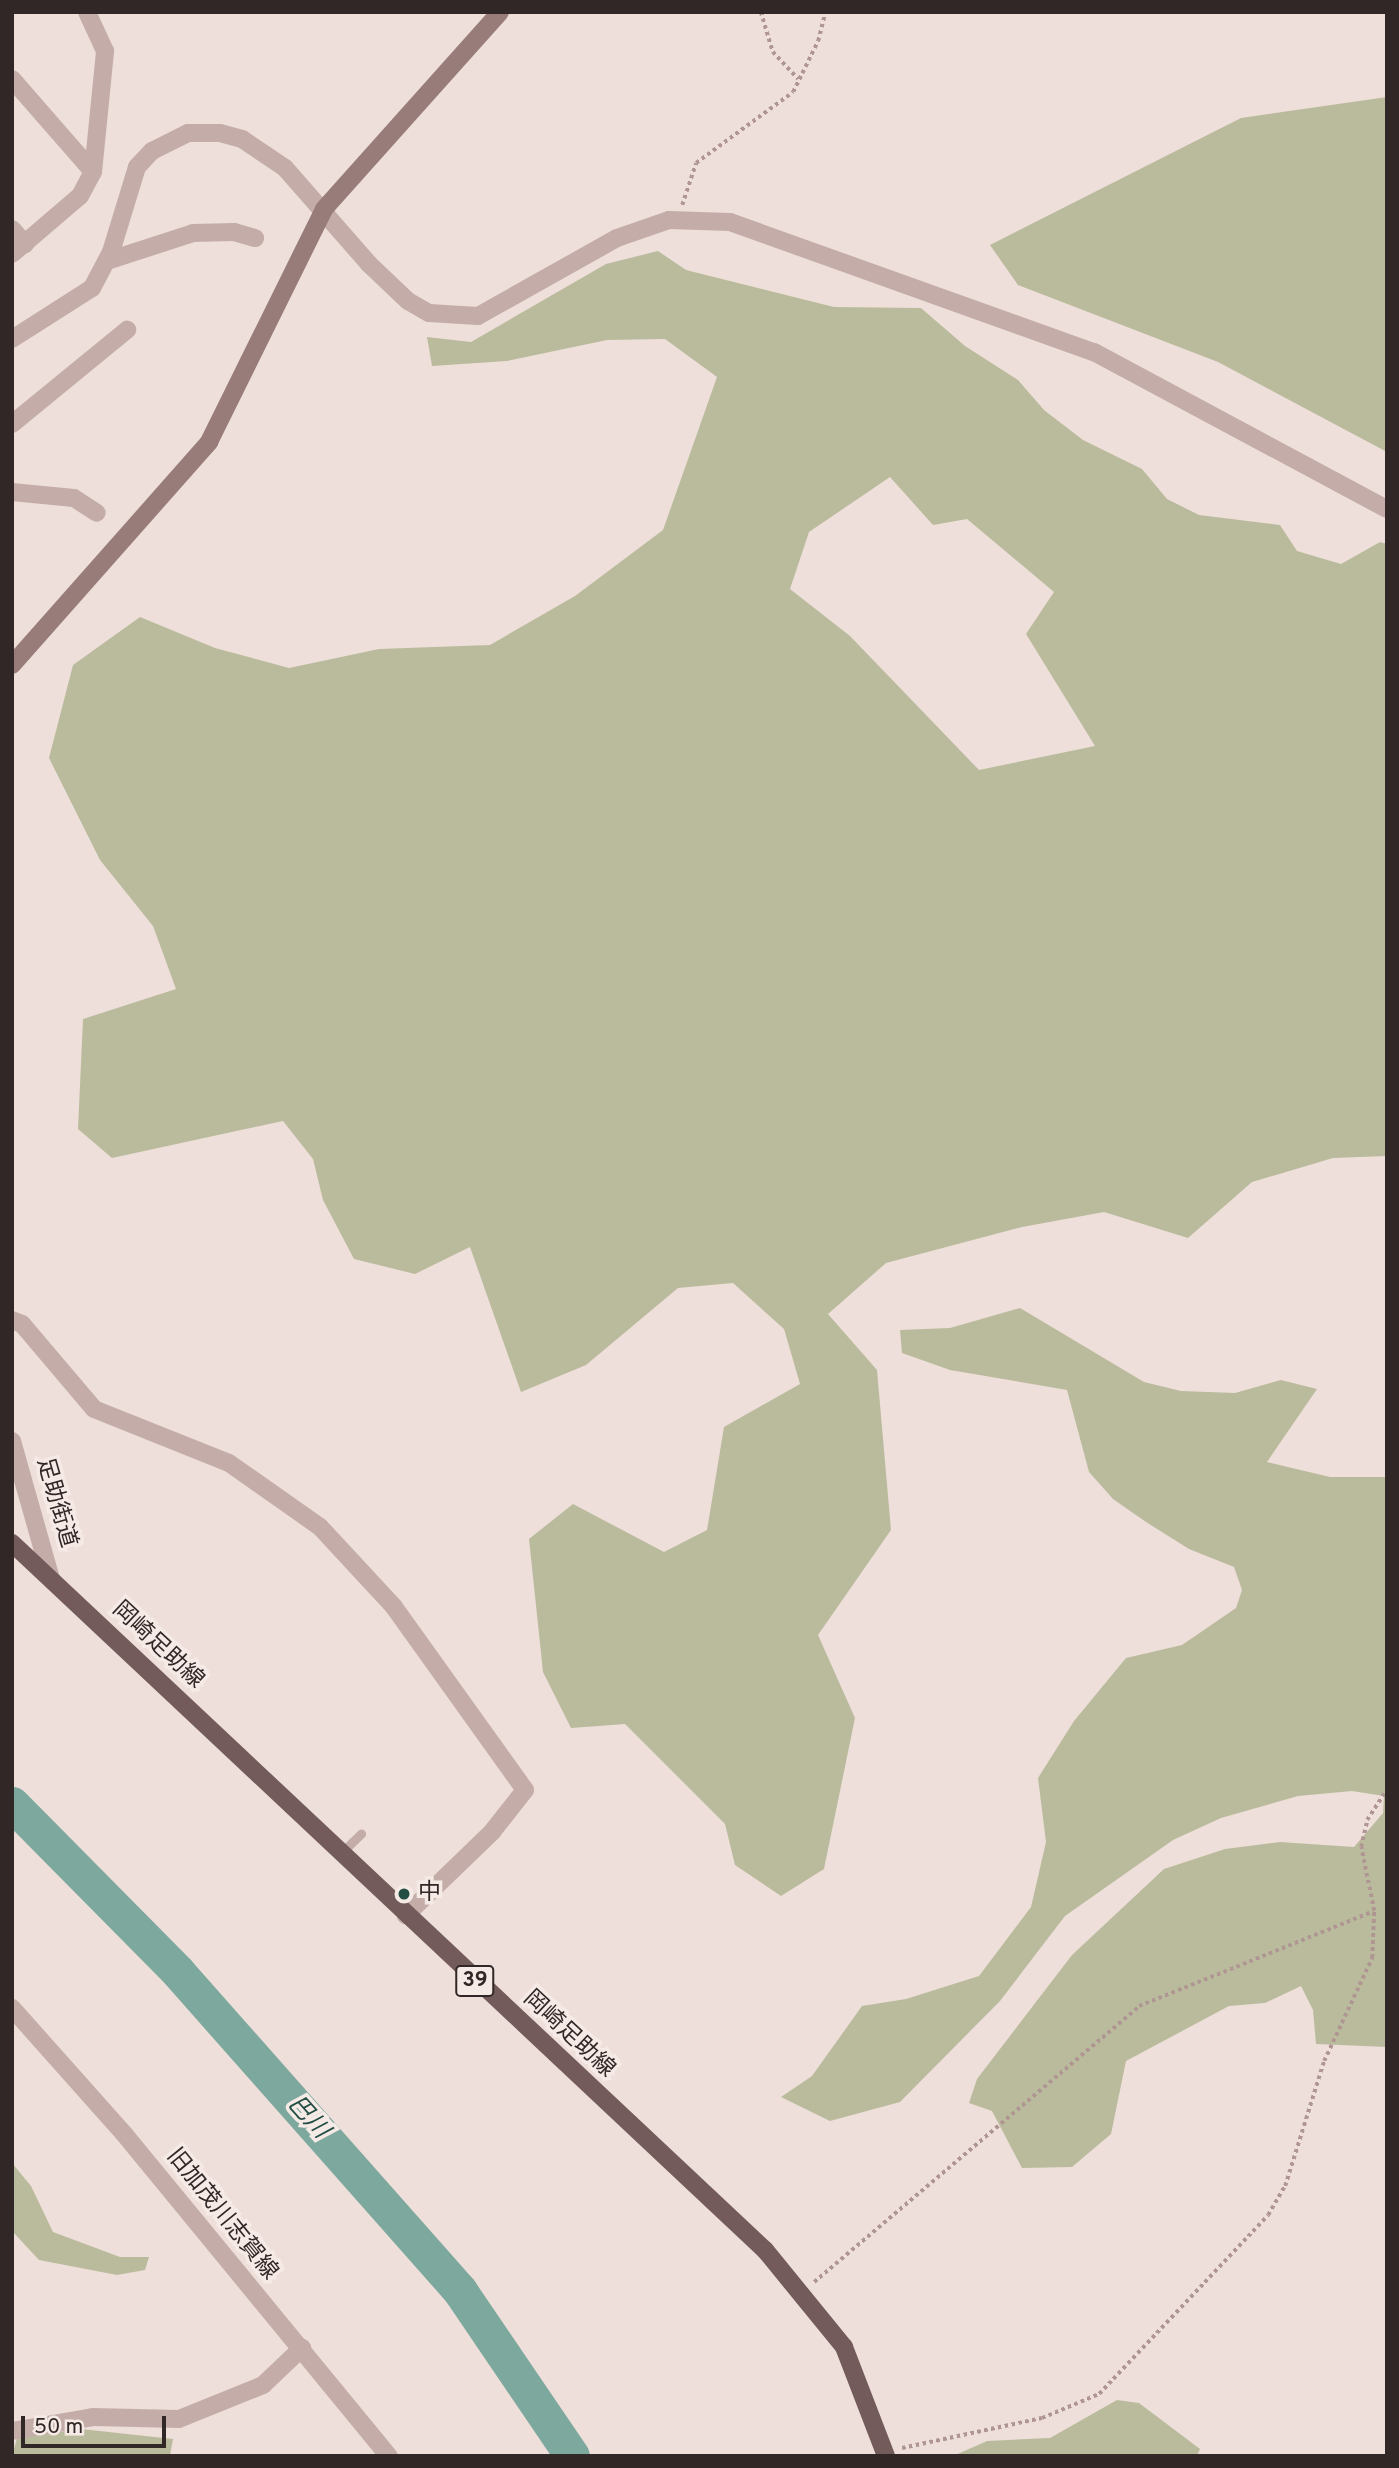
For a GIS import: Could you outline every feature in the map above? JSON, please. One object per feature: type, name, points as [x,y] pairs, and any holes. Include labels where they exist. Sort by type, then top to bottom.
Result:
[{"type":"main road","name":"岡崎足助線","points":[[12,1543],[765,2250],[802,2293],[860,2379],[886,2454]]},
{"type":"street","points":[[12,229],[19,249],[80,196],[93,173],[105,51],[87,12]]},
{"type":"street","points":[[12,665],[209,442],[324,209],[500,12]]},
{"type":"street","points":[[12,79],[93,173]]},
{"type":"street","points":[[12,339],[80,298],[107,261],[137,167],[152,150],[188,133],[242,139],[285,168],[408,301],[452,317],[478,316],[617,238],[681,221],[730,222],[1094,352],[1387,509]]},
{"type":"street","points":[[107,261],[193,233],[234,232],[255,238]]},
{"type":"street","points":[[12,424],[127,330]]},
{"type":"street","points":[[12,492],[74,498],[97,513]]},
{"type":"street","points":[[12,1320],[22,1324],[93,1409],[121,1425],[229,1463],[320,1527],[394,1607],[525,1790],[492,1832],[406,1915]]},
{"type":"street","name":"足助街道","points":[[12,1441],[51,1579]]},
{"type":"street","name":"旧加茂川志賀線","points":[[12,2008],[302,2348],[389,2456]]},
{"type":"street","points":[[12,2431],[93,2417],[179,2419],[263,2385],[302,2348]]},
{"type":"lane","points":[[341,1853],[361,1834]]},
{"type":"path","points":[[761,12],[773,52],[798,79]]},
{"type":"path","points":[[681,221],[696,163],[793,92],[818,41],[825,12]]},
{"type":"path","points":[[886,2454],[1042,2418],[1099,2394],[1268,2215],[1286,2186],[1324,2061],[1372,1958],[1374,1911],[1360,1858],[1362,1833],[1387,1789]]},
{"type":"path","points":[[802,2293],[1139,2006],[1374,1911]]},
{"type":"green space","points":[[1387,97],[1387,452],[1218,362],[1018,285],[990,245],[1241,118]]},
{"type":"green space","points":[[658,251],[686,270],[834,307],[921,308],[965,346],[1018,380],[1044,410],[1083,440],[1142,469],[1167,499],[1199,515],[1280,525],[1297,551],[1341,564],[1380,542],[1387,544],[1387,1156],[1333,1158],[1252,1182],[1188,1238],[1104,1212],[1022,1227],[886,1263],[828,1314],[877,1370],[891,1530],[818,1635],[855,1718],[824,1869],[781,1896],[735,1865],[725,1824],[625,1724],[571,1728],[543,1672],[529,1539],[573,1504],[664,1552],[707,1530],[724,1427],[800,1384],[784,1329],[733,1283],[678,1288],[586,1365],[521,1392],[470,1247],[415,1274],[354,1259],[323,1200],[313,1159],[283,1121],[112,1158],[78,1129],[83,1019],[176,989],[153,926],[100,860],[49,758],[73,665],[140,617],[215,648],[289,668],[379,649],[490,645],[575,596],[663,530],[717,377],[665,339],[607,340],[507,361],[432,366],[427,337],[471,342],[606,264]],"holes":[[[890,477],[933,525],[967,519],[1054,592],[1026,634],[1095,746],[979,770],[850,636],[790,589],[809,532]]]},
{"type":"green space","points":[[1020,1308],[1144,1382],[1181,1391],[1235,1393],[1281,1380],[1317,1389],[1267,1462],[1330,1477],[1387,1477],[1387,2047],[1316,2044],[1313,2010],[1301,1986],[1265,2003],[1229,2006],[1126,2061],[1111,2134],[1072,2167],[1022,2168],[992,2111],[969,2103],[977,2079],[1072,1955],[1164,1869],[1225,1849],[1280,1842],[1354,1847],[1383,1813],[1384,1796],[1352,1791],[1298,1796],[1221,1818],[1173,1840],[1065,1916],[1000,2001],[900,2102],[830,2121],[781,2097],[812,2076],[862,2006],[906,1999],[979,1976],[1031,1907],[1046,1842],[1038,1778],[1074,1721],[1126,1658],[1182,1645],[1236,1608],[1242,1590],[1234,1567],[1189,1549],[1146,1522],[1113,1499],[1089,1472],[1067,1390],[950,1370],[902,1353],[900,1330],[950,1328]]},
{"type":"green space","points":[[12,2163],[31,2186],[53,2232],[120,2257],[149,2257],[145,2270],[117,2275],[39,2260],[12,2231]]},
{"type":"green space","points":[[1117,2400],[1139,2403],[1200,2449],[1197,2456],[953,2456],[987,2441],[1050,2438]]},
{"type":"green space","points":[[81,2429],[173,2439],[170,2456],[12,2456],[17,2438]]},
{"type":"waterway","name":"巴川","points":[[12,1804],[178,1972],[460,2291],[572,2456]]},
{"type":"place","name":"中","points":[[404,1894]]}]
